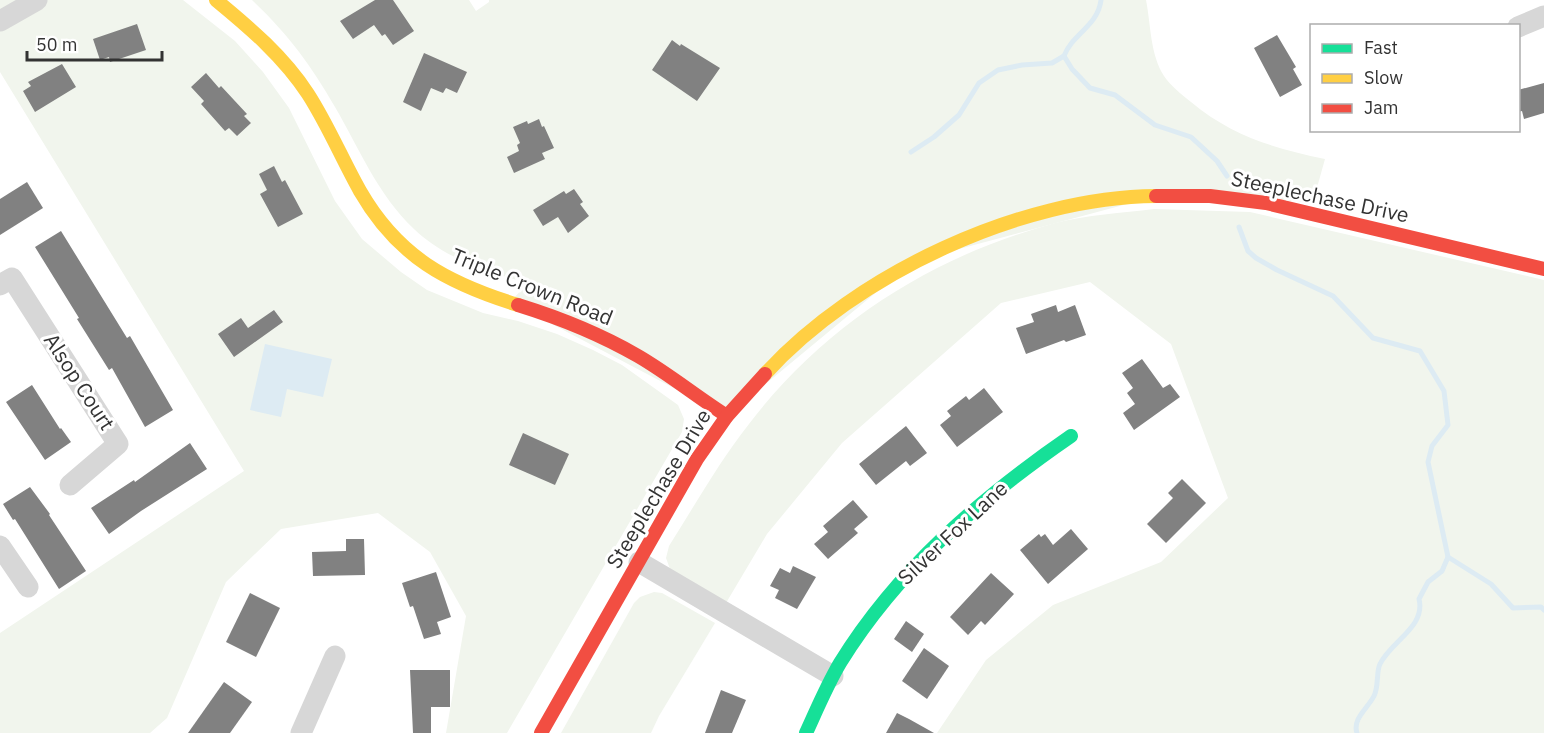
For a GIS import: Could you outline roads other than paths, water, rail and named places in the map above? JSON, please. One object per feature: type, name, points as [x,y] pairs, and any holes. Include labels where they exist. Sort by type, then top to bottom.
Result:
[{"type":"street","points":[[0,21],[37,0]]},
{"type":"street","name":"Triple Crown Road","points":[[216,0],[247,25],[282,59],[308,94],[380,220],[398,241],[421,261],[443,276],[469,288],[570,323],[612,342],[658,369],[727,416]]},
{"type":"street","points":[[1520,26],[1544,16]]},
{"type":"street","name":"Steeplechase Drive","points":[[541,733],[692,468],[727,416],[763,375],[826,318],[867,289],[914,261],[959,240],[1007,222],[1054,209],[1103,201],[1157,196],[1227,198],[1313,213],[1544,269]]},
{"type":"street","name":"Alsop Court","points":[[0,285],[12,278],[118,444],[70,485]]},
{"type":"street","name":"Silver Fox Lane","points":[[806,733],[833,676],[867,622],[898,583],[938,540],[982,501],[1026,466],[1071,436]]},
{"type":"street","points":[[0,546],[28,588]]},
{"type":"street","points":[[639,562],[833,676]]},
{"type":"street","points":[[302,733],[335,656]]},
{"type":"waterway","points":[[1064,56],[1068,48],[1095,17],[1101,0]]},
{"type":"waterway","points":[[1064,56],[1072,69],[1090,88],[1115,95],[1155,125],[1191,137],[1217,161],[1227,176]]},
{"type":"waterway","points":[[911,152],[934,137],[959,115],[979,83],[998,70],[1022,65],[1052,63],[1064,56]]},
{"type":"waterway","points":[[1239,227],[1248,251],[1256,258],[1333,296],[1373,338],[1420,351],[1444,391],[1448,425],[1432,446],[1428,462],[1448,557],[1491,584],[1513,608],[1541,607],[1544,610]]},
{"type":"waterway","points":[[1357,733],[1359,718],[1376,692],[1380,664],[1413,626],[1420,609],[1419,599],[1428,582],[1442,571],[1448,557]]}]
